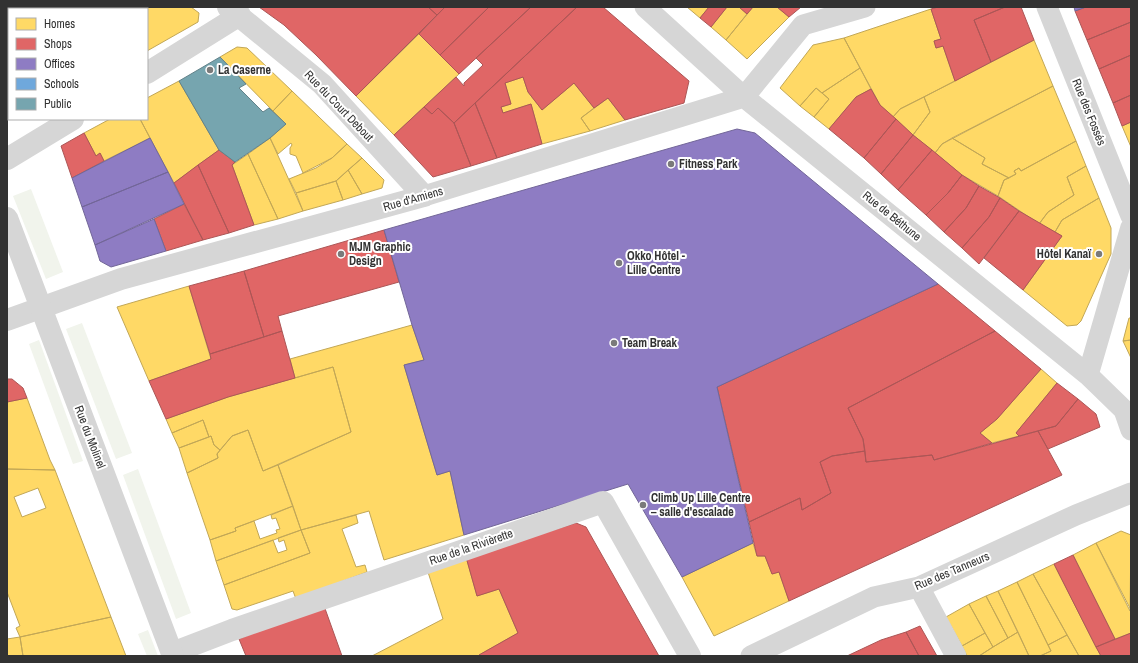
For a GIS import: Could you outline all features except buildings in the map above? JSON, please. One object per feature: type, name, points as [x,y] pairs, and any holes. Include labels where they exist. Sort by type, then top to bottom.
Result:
[{"type":"street","name":"Rue de Béthune","points":[[645,7],[744,97],[1088,375],[1124,410],[1131,430]]},
{"type":"street","points":[[744,97],[803,26],[865,7]]},
{"type":"street","name":"Rue des Fossés","points":[[1047,7],[1131,216]]},
{"type":"street","points":[[148,72],[234,11]]},
{"type":"street","name":"Rue du Court Debout","points":[[234,11],[322,84],[424,196]]},
{"type":"street","name":"Rue d'Amiens","points":[[7,320],[121,279],[424,196],[744,97]]},
{"type":"street","points":[[7,159],[71,120]]},
{"type":"street","name":"Rue du Molinel","points":[[7,218],[172,654]]},
{"type":"street","points":[[1088,375],[1131,227]]},
{"type":"street","name":"Rue des Tanneurs","points":[[751,656],[874,597],[919,586],[1076,515],[1131,493]]},
{"type":"street","name":"Rue de la Rivièrette","points":[[172,654],[240,627],[603,502],[690,656]]},
{"type":"street","points":[[919,586],[956,656]]},
{"type":"shaded area","points":[[31,189],[63,272],[46,279],[13,196]]},
{"type":"shaded area","points":[[82,323],[132,453],[116,459],[66,329]]},
{"type":"shaded area","points":[[39,340],[83,461],[73,464],[29,344]]},
{"type":"shaded area","points":[[138,469],[191,613],[176,619],[123,475]]},
{"type":"shaded area","points":[[148,630],[158,656],[147,656],[138,634]]},
{"type":"place","name":"La Caserne","points":[[210,70]]},
{"type":"place","name":"Fitness Park","points":[[671,164]]},
{"type":"place","name":"MJM Graphic Design","points":[[341,254]]},
{"type":"place","name":"Hôtel Kanaï","points":[[1099,254]]},
{"type":"place","name":"Okko Hôtel - Lille Centre","points":[[619,263]]},
{"type":"place","name":"Team Break","points":[[614,343]]},
{"type":"place","name":"Climb Up Lille Centre – salle d'escalade","points":[[643,505]]}]
